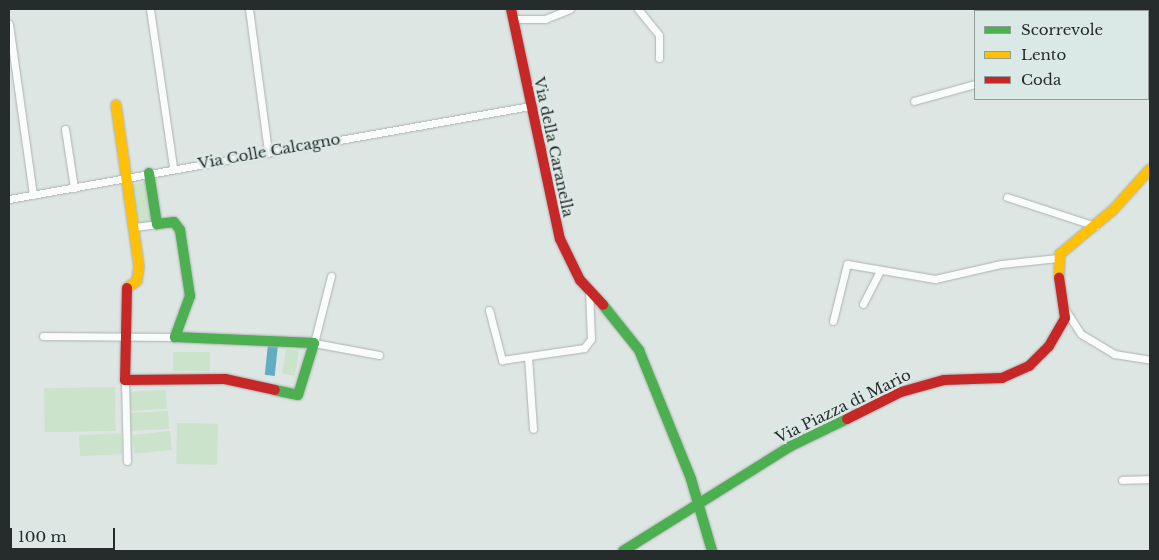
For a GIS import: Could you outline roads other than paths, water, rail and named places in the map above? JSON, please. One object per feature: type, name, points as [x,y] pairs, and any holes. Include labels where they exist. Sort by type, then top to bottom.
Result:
[{"type":"street","points":[[150,9],[173,167]]},
{"type":"street","points":[[249,9],[268,151]]},
{"type":"street","points":[[512,14],[545,19],[570,9]]},
{"type":"street","points":[[638,9],[659,35],[659,58]]},
{"type":"street","name":"Via della Caranella","points":[[512,14],[555,226],[573,269],[589,292],[619,322],[639,350],[698,502],[712,551]]},
{"type":"street","points":[[9,24],[33,195]]},
{"type":"street","points":[[914,101],[974,84]]},
{"type":"street","points":[[116,105],[139,272],[136,282],[124,290],[127,461]]},
{"type":"street","name":"Via Colle Calcagno","points":[[9,199],[127,179],[173,167],[530,106]]},
{"type":"street","points":[[65,130],[74,188]]},
{"type":"street","points":[[833,321],[846,265],[936,279],[1001,264],[1058,258],[1095,226],[1150,169]]},
{"type":"street","points":[[149,173],[157,224]]},
{"type":"street","points":[[1007,197],[1095,226]]},
{"type":"street","points":[[134,227],[176,223],[182,240],[190,296],[174,337]]},
{"type":"street","points":[[1058,258],[1066,311],[1081,334],[1106,350],[1126,359],[1150,360]]},
{"type":"street","points":[[863,304],[880,270]]},
{"type":"street","points":[[125,380],[224,379],[295,396],[303,388],[331,276]]},
{"type":"street","points":[[489,310],[500,360],[528,357],[588,346],[591,339],[589,292]]},
{"type":"street","name":"Via Piazza di Mario","points":[[623,551],[698,502],[797,443],[905,390],[949,379],[1002,378],[1022,371],[1049,346],[1066,311]]},
{"type":"street","points":[[43,336],[174,337],[314,343],[379,355]]},
{"type":"street","points":[[528,357],[532,429]]},
{"type":"street","points":[[1122,480],[1150,479]]},
{"type":"water","points":[[268,344],[278,345],[275,376],[265,375]]}]
